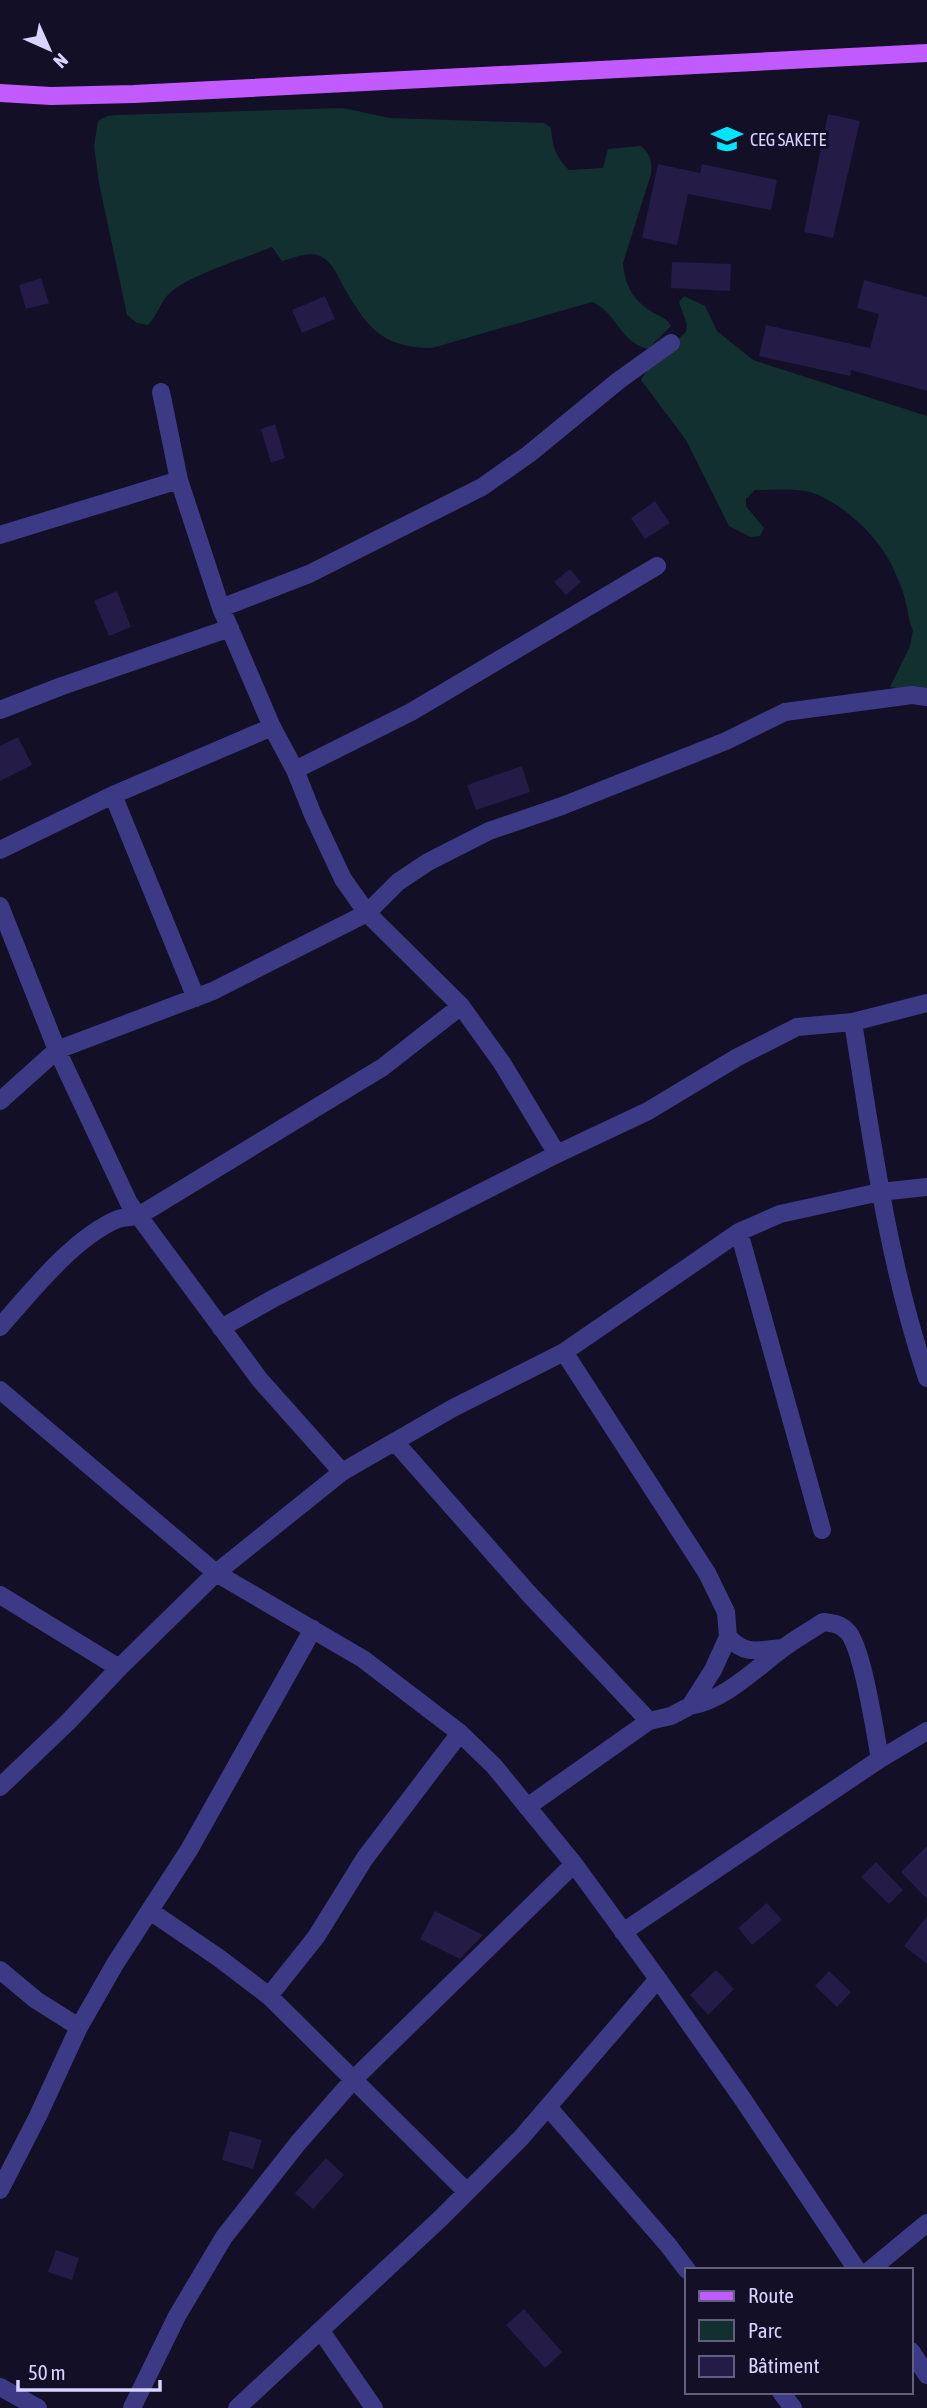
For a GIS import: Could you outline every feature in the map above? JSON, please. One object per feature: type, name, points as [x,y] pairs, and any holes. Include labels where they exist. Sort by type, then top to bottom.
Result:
[{"type":"main road","points":[[0,93],[98,95],[927,53]]},
{"type":"street","points":[[221,608],[309,574],[482,488],[529,454],[618,381],[671,343]]},
{"type":"street","points":[[161,392],[179,480],[221,608],[272,727],[295,770],[343,879],[367,913],[461,1006],[502,1063],[557,1154]]},
{"type":"street","points":[[0,535],[179,480]]},
{"type":"street","points":[[295,770],[411,712],[657,566]]},
{"type":"street","points":[[0,710],[230,628]]},
{"type":"street","points":[[0,1101],[57,1050],[213,991],[367,913],[398,882],[428,862],[489,831],[562,806],[713,746],[785,712],[912,695],[927,696]]},
{"type":"street","points":[[0,850],[113,796],[272,727]]},
{"type":"street","points":[[113,796],[196,998]]},
{"type":"street","points":[[0,906],[57,1050],[129,1203],[260,1380],[342,1472]]},
{"type":"street","points":[[221,1328],[557,1154],[648,1111],[736,1058],[797,1027],[853,1021],[927,1003]]},
{"type":"street","points":[[0,1327],[51,1270],[92,1235],[119,1219],[139,1215],[383,1067],[461,1006]]},
{"type":"street","points":[[853,1021],[880,1192],[914,1338],[927,1378]]},
{"type":"street","points":[[0,1787],[216,1573],[342,1472],[453,1408],[564,1352],[739,1232],[780,1214],[880,1192],[927,1187]]},
{"type":"street","points":[[739,1232],[822,1530]]},
{"type":"street","points":[[564,1352],[707,1573],[726,1612],[727,1637],[713,1670],[691,1706]]},
{"type":"street","points":[[0,1390],[216,1573],[363,1659],[460,1733],[495,1766],[574,1864],[658,1979],[742,2098],[856,2268]]},
{"type":"street","points":[[395,1442],[530,1595],[649,1721]]},
{"type":"street","points":[[0,1595],[119,1668]]},
{"type":"street","points":[[527,1807],[649,1721],[708,1702],[752,1674],[783,1648],[823,1622],[836,1623],[848,1632],[857,1648],[880,1759]]},
{"type":"street","points":[[0,2190],[79,2027],[196,1838],[313,1629]]},
{"type":"street","points":[[727,1637],[738,1648],[750,1651],[783,1648]]},
{"type":"street","points":[[623,1932],[880,1759],[927,1731]]},
{"type":"street","points":[[269,1996],[316,1937],[365,1858],[460,1733]]},
{"type":"street","points":[[132,2408],[177,2316],[224,2237],[298,2143],[354,2080],[574,1864]]},
{"type":"street","points":[[150,1911],[269,1996],[467,2192]]},
{"type":"street","points":[[0,1970],[36,2000],[79,2027]]},
{"type":"street","points":[[237,2408],[467,2192],[548,2108],[658,1979]]},
{"type":"street","points":[[548,2108],[685,2268]]},
{"type":"street","points":[[872,2268],[927,2223]]},
{"type":"street","points":[[321,2331],[374,2408]]},
{"type":"street","points":[[913,2354],[927,2375]]},
{"type":"street","points":[[0,2387],[31,2406]]},
{"type":"street","points":[[782,2394],[793,2408]]},
{"type":"green space","points":[[343,108],[390,118],[544,123],[551,128],[556,151],[569,170],[603,168],[608,149],[641,146],[650,158],[651,174],[623,263],[624,271],[635,298],[666,319],[671,326],[648,349],[630,340],[608,313],[592,302],[432,348],[414,347],[399,344],[376,331],[358,310],[333,267],[324,258],[311,254],[282,261],[272,247],[203,274],[178,287],[167,296],[148,325],[137,323],[127,315],[99,183],[94,146],[98,121],[117,115]]},
{"type":"green space","points":[[684,296],[705,306],[717,331],[753,360],[927,416],[927,692],[890,687],[910,646],[913,630],[893,568],[879,545],[859,523],[835,504],[810,492],[755,490],[746,499],[746,506],[764,528],[760,536],[750,537],[729,526],[686,440],[641,380],[651,364],[686,332],[687,325],[679,302]]},
{"type":"building","points":[[828,114],[860,121],[833,238],[804,232]]},
{"type":"building","points":[[658,164],[700,173],[702,164],[777,180],[771,210],[688,194],[677,245],[642,238]]},
{"type":"building","points":[[672,262],[731,264],[730,291],[671,288]]},
{"type":"building","points":[[41,278],[49,303],[26,309],[19,285]]},
{"type":"building","points":[[864,280],[927,297],[927,391],[851,370],[850,376],[759,356],[766,325],[870,348],[879,314],[857,308]]},
{"type":"building","points":[[325,296],[335,319],[302,333],[292,310]]},
{"type":"building","points":[[275,424],[285,458],[271,463],[261,429]]},
{"type":"building","points":[[655,501],[670,523],[645,539],[631,518]]},
{"type":"building","points":[[570,569],[581,582],[566,595],[554,582]]},
{"type":"building","points":[[117,591],[131,627],[109,636],[94,601]]},
{"type":"building","points":[[18,737],[32,765],[0,781],[0,746]]},
{"type":"building","points":[[522,766],[530,792],[476,810],[467,785]]},
{"type":"building","points":[[927,1846],[927,1899],[901,1872]]},
{"type":"building","points":[[876,1862],[903,1890],[889,1904],[861,1877]]},
{"type":"building","points":[[767,1903],[782,1920],[752,1945],[738,1928]]},
{"type":"building","points":[[435,1911],[483,1935],[460,1959],[420,1939]]},
{"type":"building","points":[[927,1916],[927,1964],[904,1946]]},
{"type":"building","points":[[716,1970],[734,1989],[708,2015],[690,1995]]},
{"type":"building","points":[[829,1971],[851,1992],[837,2007],[815,1986]]},
{"type":"building","points":[[230,2131],[262,2140],[253,2169],[222,2160]]},
{"type":"building","points":[[326,2158],[344,2175],[313,2209],[295,2193]]},
{"type":"building","points":[[56,2250],[79,2258],[72,2280],[48,2272]]},
{"type":"building","points":[[524,2309],[562,2352],[545,2368],[506,2325]]},
{"type":"place","name":"CEG SAKETE","points":[[727,139]]}]
